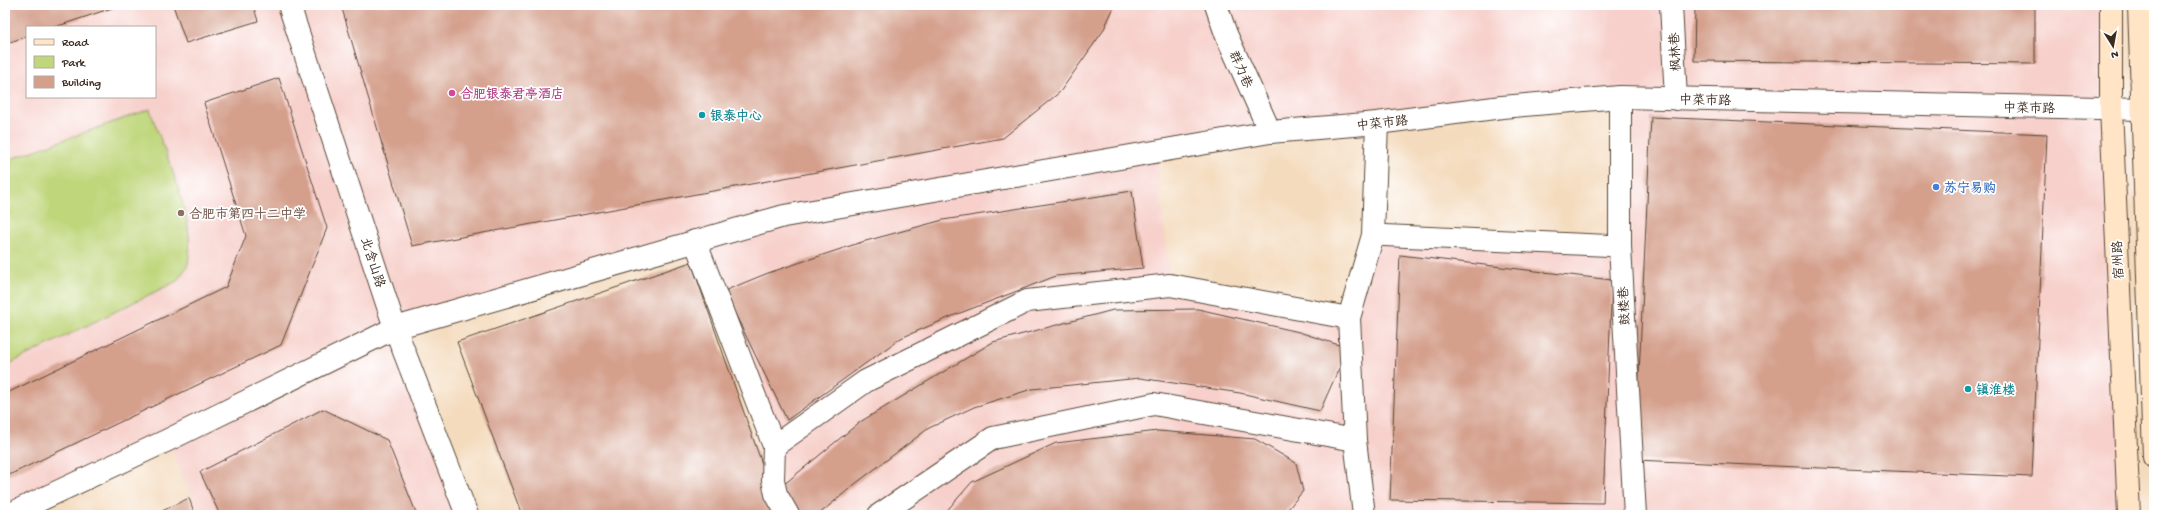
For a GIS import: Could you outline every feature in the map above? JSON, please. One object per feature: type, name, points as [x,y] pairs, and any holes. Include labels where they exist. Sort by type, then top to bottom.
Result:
[{"type":"main road","name":"宿州路","points":[[2111,5],[2111,108],[2129,515]]},
{"type":"main road","points":[[2139,5],[2154,457]]},
{"type":"street","name":"北含山路","points":[[289,5],[395,328],[467,515]]},
{"type":"street","name":"群力巷","points":[[1216,5],[1226,34],[1270,132]]},
{"type":"street","name":"枫林巷","points":[[1671,5],[1676,99]]},
{"type":"street","name":"中菜市路","points":[[8,515],[168,440],[395,328],[784,216],[1270,132],[1377,123],[1502,108],[1620,97],[2142,109]]},
{"type":"street","name":"鼓楼巷","points":[[1620,97],[1620,246],[1635,515]]},
{"type":"street","points":[[1364,515],[1356,440],[1349,318],[1373,235],[1377,123]]},
{"type":"street","points":[[695,241],[774,446],[773,480],[776,494],[788,515]]},
{"type":"street","points":[[774,446],[866,381],[1027,301],[1170,285],[1349,318]]},
{"type":"street","points":[[879,515],[992,438],[1154,404],[1356,440]]},
{"type":"lane","points":[[1373,235],[1620,246]]},
{"type":"shaded area","points":[[5,5],[2111,5],[2129,515],[788,515],[774,446],[695,241],[396,328],[467,515],[199,515],[168,440],[5,515]],"holes":[[[1620,98],[1620,246],[1373,235],[1349,318],[1170,285],[1156,152]]]},
{"type":"green space","points":[[150,109],[177,185],[188,226],[189,245],[188,263],[186,268],[177,281],[5,366],[5,161]]},
{"type":"building","points":[[5,5],[121,5],[58,26],[26,26],[26,36],[5,44]]},
{"type":"building","points":[[173,5],[253,5],[258,21],[186,43]]},
{"type":"building","name":"银泰中心","points":[[341,5],[1115,5],[1103,31],[1060,92],[1003,138],[412,246]]},
{"type":"building","points":[[1695,5],[2035,5],[2035,64],[1694,61]]},
{"type":"building","points":[[279,78],[327,228],[281,345],[5,477],[5,394],[226,287],[246,236],[204,103]]},
{"type":"building","points":[[1651,117],[2047,134],[2032,477],[1635,460]]},
{"type":"building","points":[[1132,191],[1143,268],[1056,276],[955,315],[901,338],[787,420],[724,291],[768,273],[862,242],[943,220]]},
{"type":"building","points":[[1400,255],[1612,280],[1603,503],[1390,500]]},
{"type":"building","points":[[691,262],[780,515],[522,515],[457,342]]},
{"type":"building","points":[[1198,309],[1299,332],[1348,348],[1320,411],[1240,393],[1140,378],[1032,389],[974,407],[929,428],[855,484],[818,515],[795,515],[777,490],[860,422],[993,342],[1113,310]]},
{"type":"building","points":[[323,409],[387,440],[417,515],[220,515],[200,472]]},
{"type":"building","points":[[1158,431],[1255,439],[1296,463],[1303,491],[1283,515],[943,515],[972,482],[1056,443]]},
{"type":"building","points":[[189,498],[195,515],[154,515]]},
{"type":"place","name":"合肥银泰君亭酒店","points":[[452,93]]},
{"type":"place","name":"银泰中心","points":[[702,115]]},
{"type":"place","name":"苏宁易购","points":[[1936,187]]},
{"type":"place","name":"合肥市第四十二中学","points":[[181,213]]},
{"type":"place","name":"镇淮楼","points":[[1968,389]]}]
